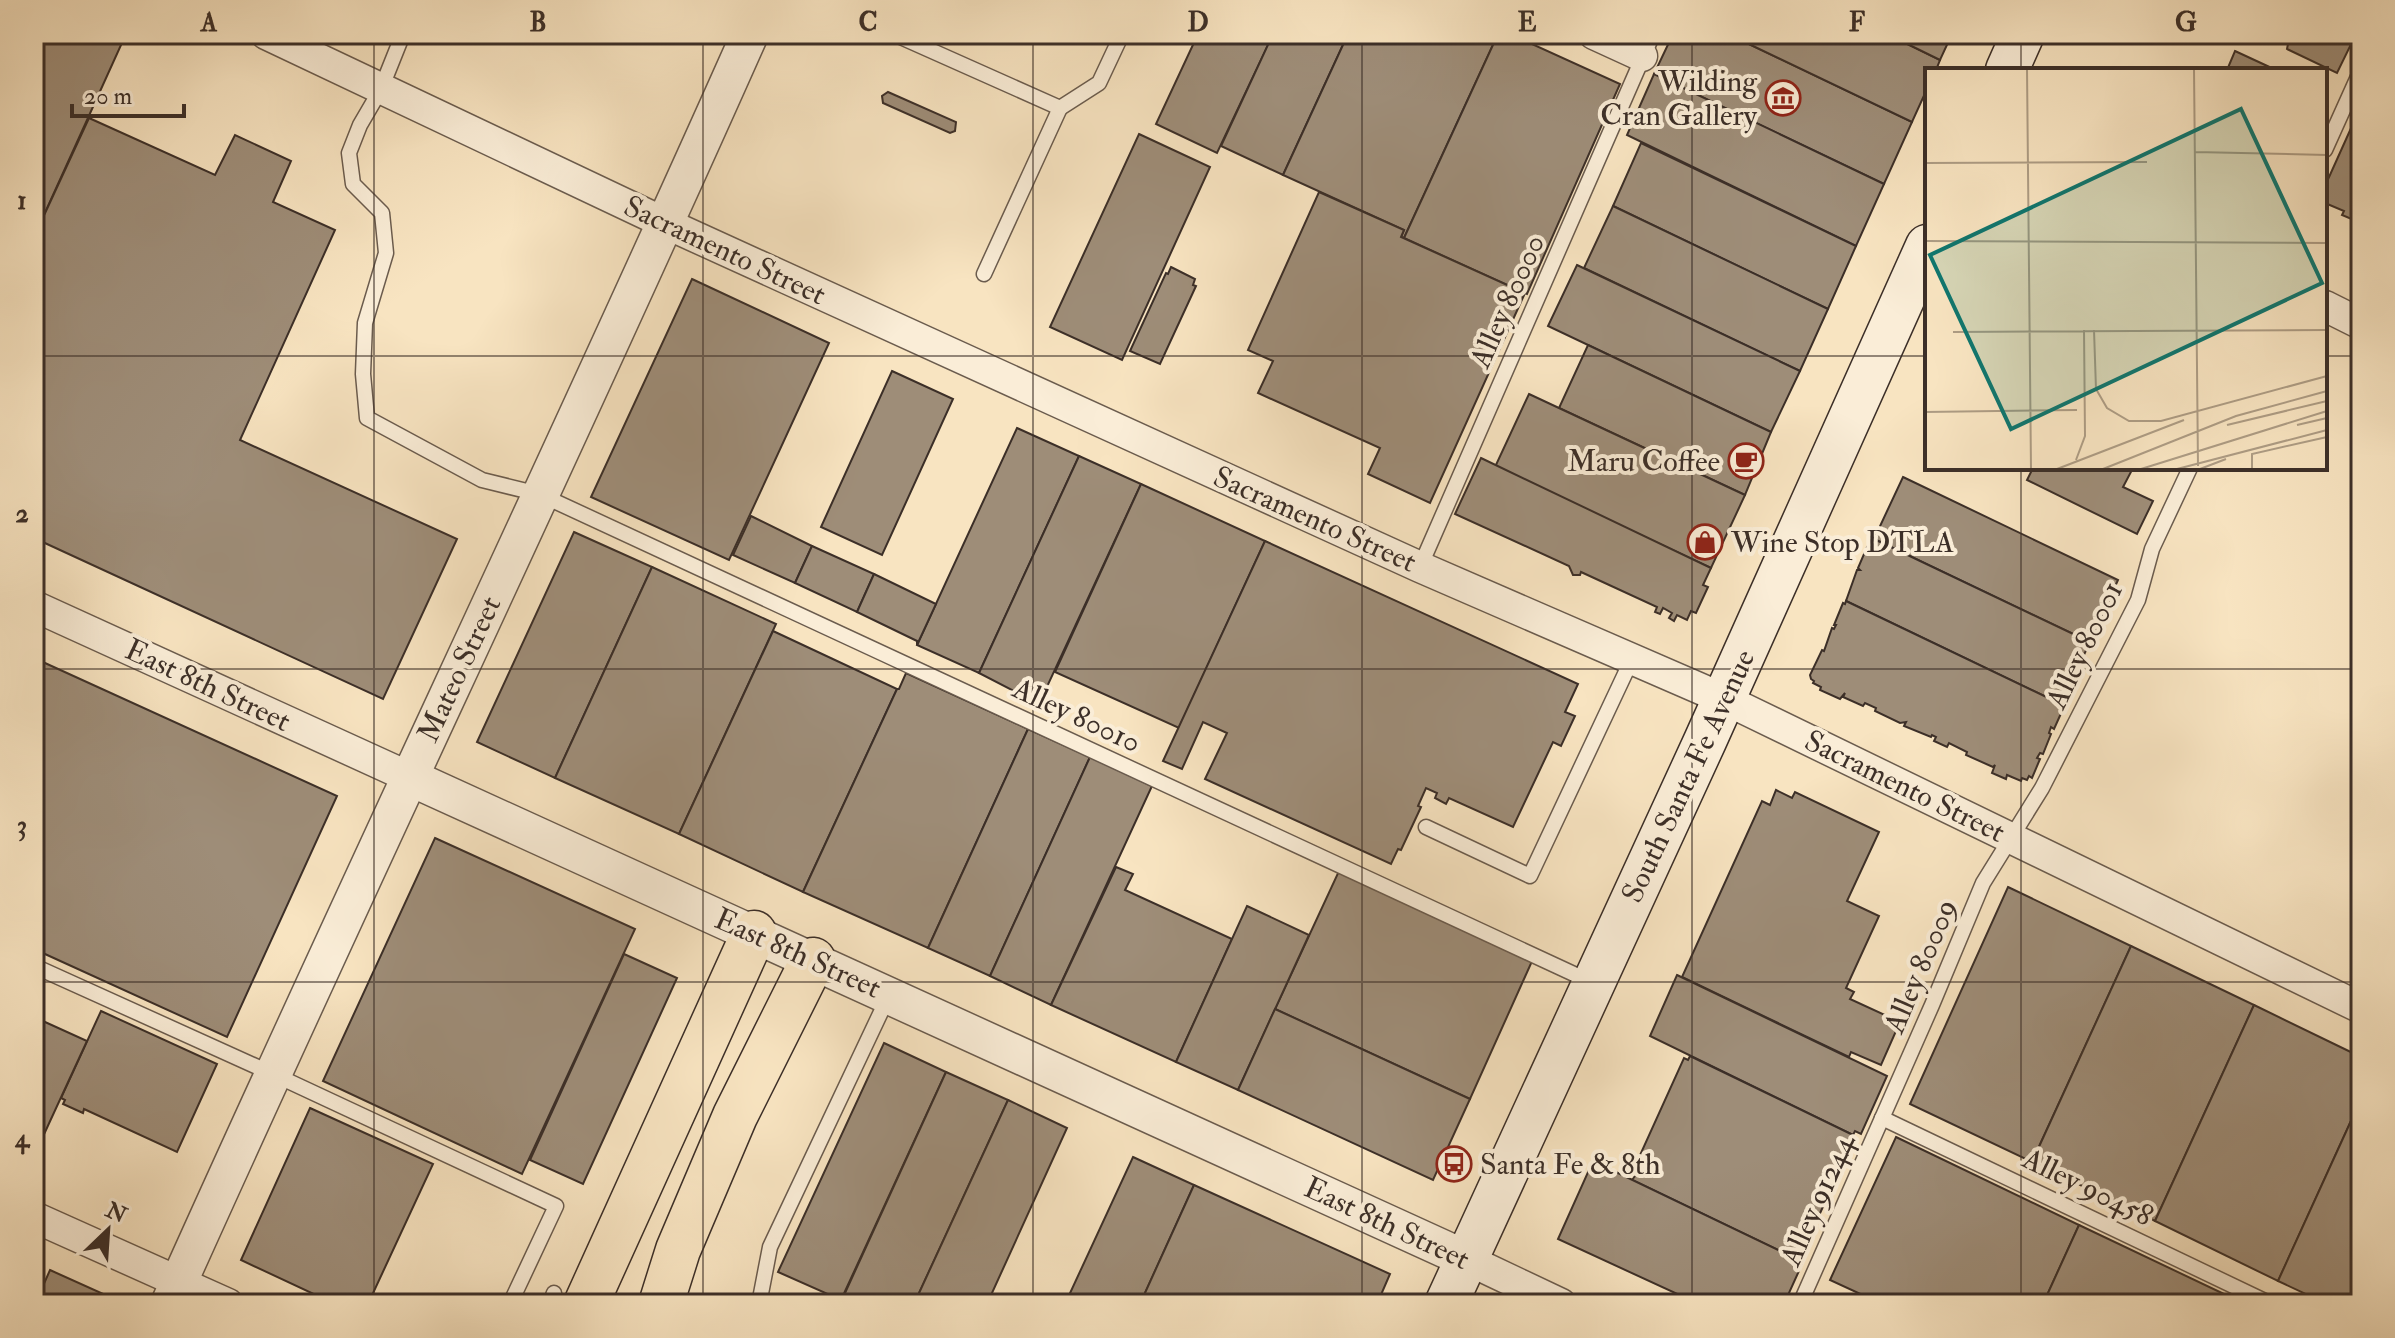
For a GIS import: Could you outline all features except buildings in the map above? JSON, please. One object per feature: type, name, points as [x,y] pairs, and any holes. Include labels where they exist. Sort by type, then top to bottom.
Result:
[{"type":"highway","points":[[563,1300],[754,933]]},
{"type":"highway","points":[[661,1304],[678,1250],[735,1116],[813,960]]},
{"type":"main road","points":[[2008,68],[2023,34]]},
{"type":"main road","name":"South Santa Fe Avenue","points":[[1446,1304],[1724,699],[1925,250]]},
{"type":"street","name":"Sacramento Street","points":[[266,34],[665,223],[1420,567],[1724,699],[2361,1008]]},
{"type":"street","name":"Mateo Street","points":[[174,1293],[750,34]]},
{"type":"street","points":[[1594,34],[1648,45]]},
{"type":"street","points":[[2327,307],[2361,324]]},
{"type":"street","name":"East 8th Street","points":[[34,606],[889,994],[1561,1304]]},
{"type":"street","points":[[34,1217],[174,1293],[228,1304]]},
{"type":"lane","points":[[381,89],[403,34]]},
{"type":"lane","points":[[894,34],[1060,108]]},
{"type":"lane","points":[[984,274],[1060,108],[1099,83],[1122,34]]},
{"type":"lane","name":"Alley 80000","points":[[1420,567],[1648,45]]},
{"type":"lane","points":[[2327,146],[2361,70]]},
{"type":"lane","name":"Alley 80010","points":[[381,89],[360,125],[349,153],[353,184],[382,213],[386,253],[365,323],[363,374],[367,418],[482,480],[539,494],[1593,983]]},
{"type":"lane","name":"Alley 80001","points":[[2010,838],[2042,788],[2138,600],[2152,549],[2189,470]]},
{"type":"lane","points":[[1426,827],[1530,876],[1632,659]]},
{"type":"lane","name":"Alley 80009","points":[[1882,1118],[1983,883],[2010,838]]},
{"type":"lane","points":[[34,966],[556,1206],[510,1304]]},
{"type":"lane","points":[[759,1304],[770,1247],[889,994]]},
{"type":"lane","name":"Alley 91244","points":[[1800,1304],[1882,1118]]},
{"type":"lane","name":"Alley 90458","points":[[1882,1118],[2271,1304]]},
{"type":"place","name":"Wilding Cran Gallery","points":[[1783,98]]},
{"type":"place","name":"Maru Coffee","points":[[1746,461]]},
{"type":"place","name":"Wine Stop DTLA","points":[[1705,542]]},
{"type":"place","name":"Santa Fe & 8th","points":[[1454,1164]]}]
